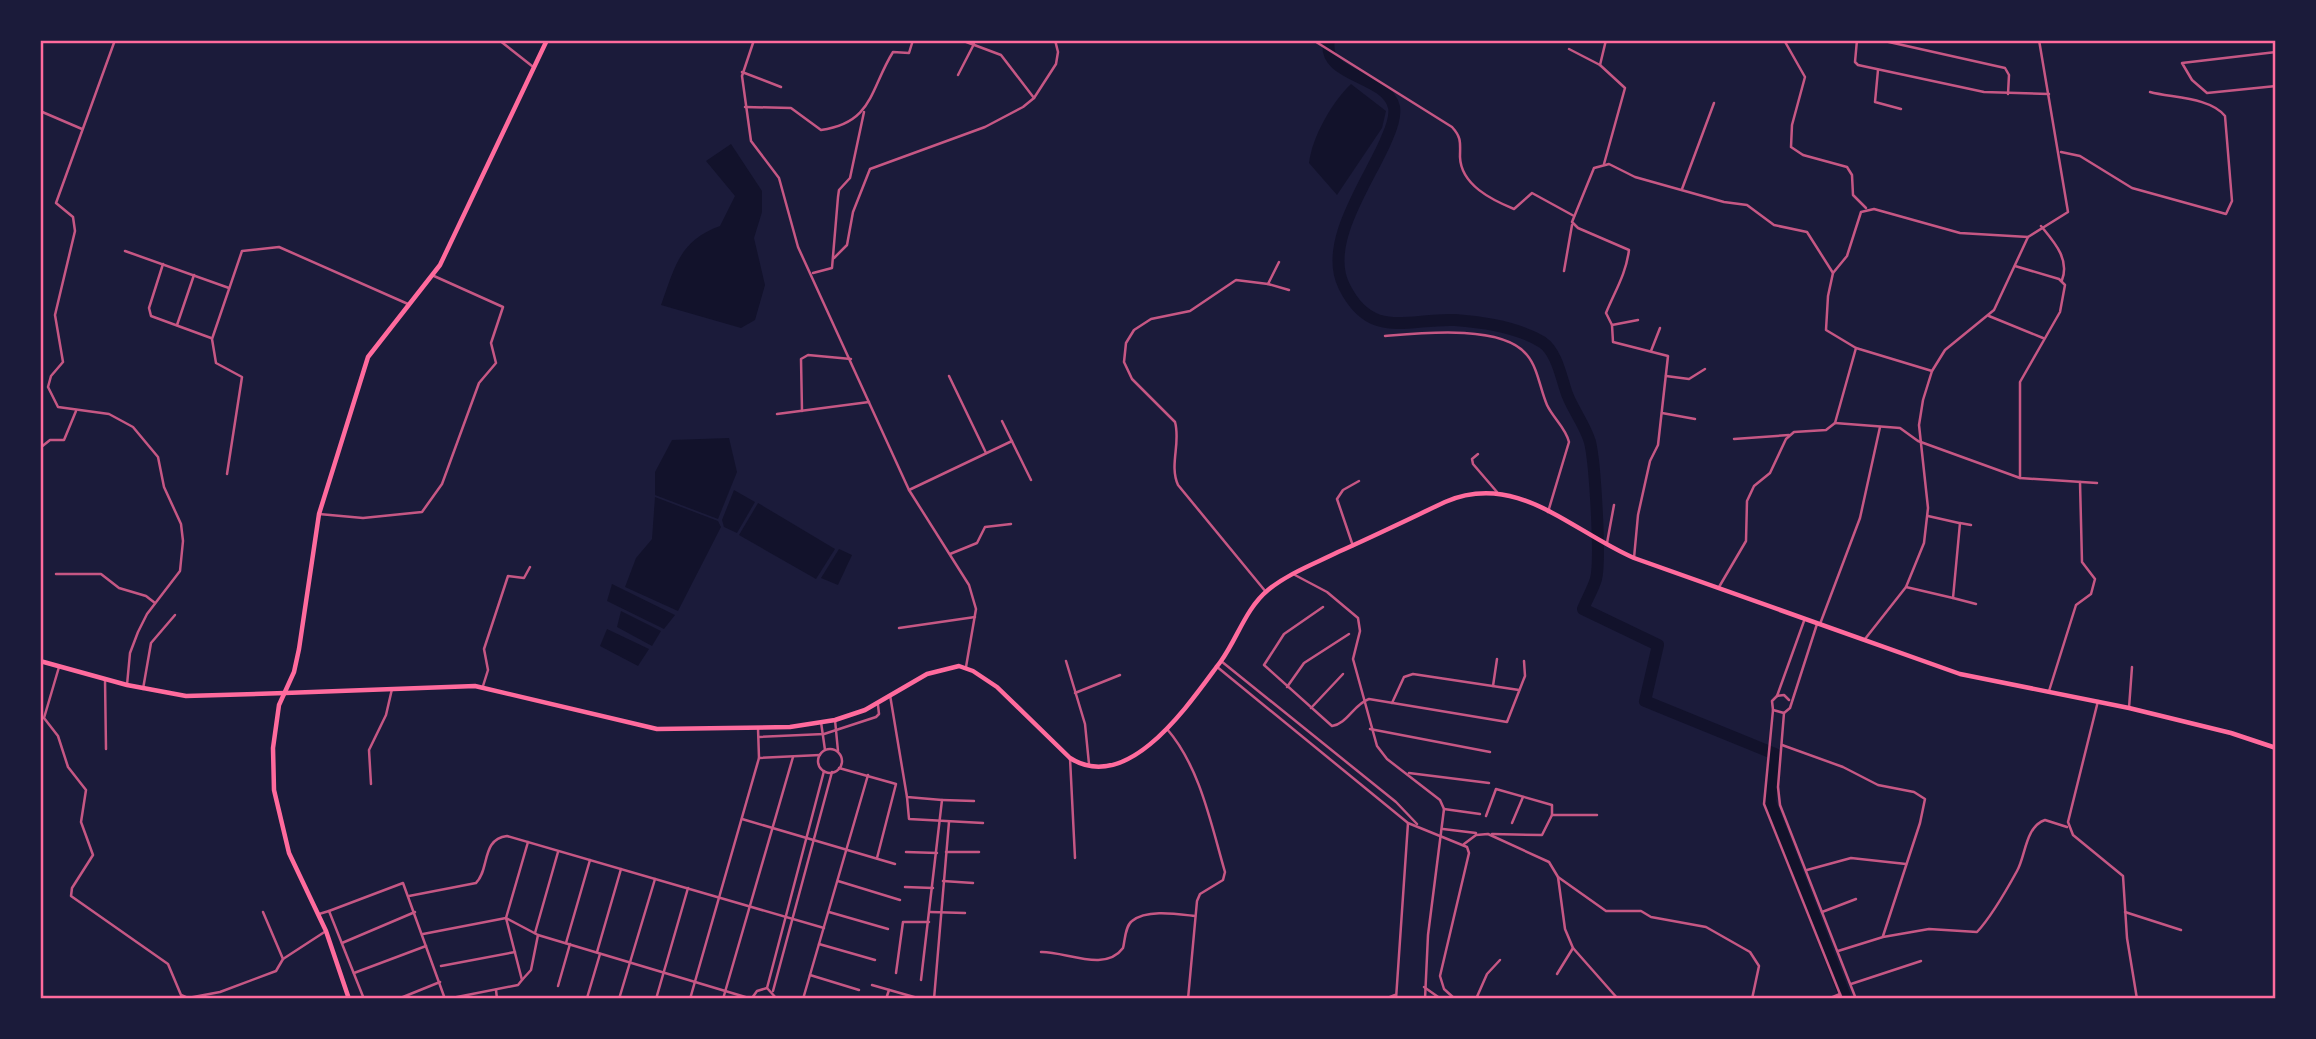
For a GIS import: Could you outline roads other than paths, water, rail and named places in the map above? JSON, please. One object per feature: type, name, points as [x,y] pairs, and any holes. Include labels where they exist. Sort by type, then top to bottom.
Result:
[{"type":"main road","points":[[349,999],[319,914],[289,853],[274,790],[273,747],[279,705],[299,649],[318,514],[368,357],[376,343],[434,276],[474,199],[547,40]]},
{"type":"main road","points":[[40,661],[143,689],[197,697],[448,685],[483,687],[657,729],[758,728],[835,720],[877,703],[934,671],[952,666],[966,668],[997,687],[1070,758],[1102,768],[1130,758],[1167,729],[1221,661],[1266,592],[1293,574],[1461,495],[1497,492],[1521,498],[1594,540],[1634,558],[1863,642],[1960,674],[2129,708],[2231,733],[2276,748]]},
{"type":"street","points":[[115,40],[56,203],[73,217],[75,231],[55,315],[63,362],[51,376],[48,387],[58,407],[109,414],[128,422],[158,457],[164,487],[181,524],[183,541],[180,571],[155,603],[138,632],[130,653],[127,685]]},
{"type":"street","points":[[499,40],[533,66]]},
{"type":"street","points":[[754,40],[743,72],[751,141],[779,178],[794,236],[909,490],[969,585],[975,617],[966,668]]},
{"type":"street","points":[[812,273],[832,268],[839,190],[850,178],[850,164],[864,112],[893,52],[909,53],[913,40]]},
{"type":"street","points":[[961,40],[1001,55],[1034,98]]},
{"type":"street","points":[[834,258],[847,245],[853,212],[866,177],[875,164],[985,127],[1034,98],[1056,64],[1058,52],[1055,40]]},
{"type":"street","points":[[1176,40],[1185,40]]},
{"type":"street","points":[[1313,40],[1452,127],[1461,139],[1460,162],[1464,173],[1482,192],[1514,209],[1532,193],[1574,216]]},
{"type":"street","points":[[1600,65],[1606,40]]},
{"type":"street","points":[[1784,40],[1805,78],[1792,125],[1791,147],[1803,155],[1847,167],[1852,175],[1853,195],[1867,209],[1960,233],[2028,236]]},
{"type":"street","points":[[1857,40],[1856,64],[2008,94],[2050,93]]},
{"type":"street","points":[[1880,40],[2005,68],[2009,75],[2008,94]]},
{"type":"street","points":[[1863,642],[1906,587],[1924,543],[1928,516],[1918,442],[1923,400],[1932,371],[1945,350],[1989,316],[2028,236],[2041,226],[2064,217],[2068,212],[2039,40]]},
{"type":"street","points":[[958,75],[974,44]]},
{"type":"street","points":[[1569,49],[1600,65],[1625,88],[1604,164]]},
{"type":"street","points":[[2276,52],[2182,63],[2192,80],[2207,93],[2276,86]]},
{"type":"street","points":[[1878,70],[1875,102],[1901,109]]},
{"type":"street","points":[[743,72],[781,87]]},
{"type":"street","points":[[2059,152],[2081,156],[2132,188],[2226,214],[2232,201],[2225,116],[2202,103],[2150,92]]},
{"type":"street","points":[[1682,189],[1714,103]]},
{"type":"street","points":[[746,107],[791,108],[821,130],[831,129],[864,112]]},
{"type":"street","points":[[40,111],[82,129]]},
{"type":"street","points":[[1564,271],[1574,216],[1594,167],[1604,164],[1635,177],[1724,202],[1747,205],[1774,225],[1807,232],[1833,272]]},
{"type":"street","points":[[1867,209],[1858,216],[1847,256],[1833,272],[1825,327],[1829,333],[1856,348],[1932,371]]},
{"type":"street","points":[[1572,225],[1629,250],[1626,275],[1617,285],[1606,313],[1612,325],[1614,343],[1668,356],[1658,445],[1650,461],[1637,515],[1634,558]]},
{"type":"street","points":[[2020,478],[2019,391],[2043,338],[2060,312],[2065,285],[2062,280],[2065,265],[2062,256],[2041,226]]},
{"type":"street","points":[[227,474],[242,377],[216,363],[212,338],[242,251],[279,247],[411,305]]},
{"type":"street","points":[[125,251],[229,288]]},
{"type":"street","points":[[1268,284],[1279,262]]},
{"type":"street","points":[[163,264],[149,313],[154,318],[212,338]]},
{"type":"street","points":[[2015,266],[2062,280]]},
{"type":"street","points":[[177,326],[194,275]]},
{"type":"street","points":[[318,514],[363,518],[422,512],[442,484],[479,383],[496,363],[491,344],[503,307],[434,276]]},
{"type":"street","points":[[1266,592],[1178,485],[1174,474],[1178,447],[1175,422],[1138,386],[1125,362],[1129,335],[1151,319],[1190,311],[1236,280],[1289,290]]},
{"type":"street","points":[[1989,316],[2043,338]]},
{"type":"street","points":[[1612,325],[1638,320]]},
{"type":"street","points":[[1651,351],[1660,328]]},
{"type":"street","points":[[1385,336],[1440,331],[1475,334],[1513,345],[1527,355],[1548,409],[1569,438],[1568,453],[1548,512]]},
{"type":"street","points":[[1734,439],[1789,435],[1804,430],[1826,430],[1835,423],[1856,348]]},
{"type":"street","points":[[802,411],[802,359],[808,355],[851,359]]},
{"type":"street","points":[[1666,376],[1689,379],[1705,369]]},
{"type":"street","points":[[949,376],[986,453]]},
{"type":"street","points":[[777,414],[869,402]]},
{"type":"street","points":[[40,448],[50,440],[64,440],[76,411]]},
{"type":"street","points":[[1662,413],[1695,419]]},
{"type":"street","points":[[1002,421],[1031,480]]},
{"type":"street","points":[[1835,423],[1900,428],[1918,442],[2020,478],[2097,483]]},
{"type":"street","points":[[1856,999],[1778,795],[1784,713],[1790,708],[1789,700],[1860,518],[1880,427]]},
{"type":"street","points":[[1719,587],[1746,541],[1747,501],[1754,486],[1770,473],[1789,435]]},
{"type":"street","points":[[909,490],[1012,441]]},
{"type":"street","points":[[1478,454],[1472,459],[1473,464],[1497,492]]},
{"type":"street","points":[[1353,546],[1337,499],[1343,490],[1359,481]]},
{"type":"street","points":[[2049,691],[2076,605],[2091,594],[2095,579],[2082,562],[2080,482]]},
{"type":"street","points":[[1607,545],[1614,505]]},
{"type":"street","points":[[1928,516],[1971,525]]},
{"type":"street","points":[[1953,598],[1959,523]]},
{"type":"street","points":[[950,554],[977,543],[985,527],[1010,524]]},
{"type":"street","points":[[483,687],[488,670],[484,649],[508,576],[524,578],[530,567]]},
{"type":"street","points":[[56,574],[101,574],[119,588],[146,596],[155,603]]},
{"type":"street","points":[[1293,574],[1327,592],[1358,618],[1360,631],[1353,659],[1370,729],[1380,752],[1440,800],[1444,808],[1424,987],[1425,999]]},
{"type":"street","points":[[1906,587],[1976,604]]},
{"type":"street","points":[[1322,607],[1284,634],[1265,663],[1287,687],[1336,727],[1363,701],[1369,699],[1507,722],[1525,676],[1524,661]]},
{"type":"street","points":[[143,689],[151,643],[175,615]]},
{"type":"street","points":[[899,628],[975,617]]},
{"type":"street","points":[[1804,621],[1777,695],[1772,701],[1764,804],[1842,999]]},
{"type":"street","points":[[1287,687],[1304,663],[1349,634]]},
{"type":"street","points":[[1493,686],[1497,659]]},
{"type":"street","points":[[1066,661],[1085,724],[1089,766]]},
{"type":"street","points":[[1221,661],[1396,802],[1418,825]]},
{"type":"street","points":[[1216,666],[1408,823],[1464,844],[1469,853],[1440,976],[1444,989],[1455,999]]},
{"type":"street","points":[[59,667],[44,718],[58,736],[68,767],[86,790],[81,822],[93,855],[72,888],[71,896],[168,964],[184,998],[220,992],[276,971],[283,959],[326,932]]},
{"type":"street","points":[[2129,708],[2132,667]]},
{"type":"street","points":[[1311,708],[1343,674]]},
{"type":"street","points":[[1392,703],[1407,674],[1519,690]]},
{"type":"street","points":[[1075,693],[1120,676]]},
{"type":"street","points":[[105,679],[106,749]]},
{"type":"street","points":[[371,784],[369,750],[386,715],[392,689]]},
{"type":"street","points":[[890,695],[909,819],[983,823]]},
{"type":"street","points":[[1777,695],[1784,695],[1789,700]]},
{"type":"street","points":[[2069,827],[2068,818],[2098,701]]},
{"type":"street","points":[[759,737],[824,734],[838,730],[876,717],[879,711],[877,703]]},
{"type":"street","points":[[1773,710],[1784,713]]},
{"type":"street","points":[[820,754],[819,764],[824,771],[832,772],[839,768],[842,760],[838,752],[835,720]]},
{"type":"street","points":[[821,722],[825,750]]},
{"type":"street","points":[[690,999],[760,758],[758,728]]},
{"type":"street","points":[[1167,729],[1178,742],[1189,764],[1225,872],[1223,880],[1198,897],[1188,999]]},
{"type":"street","points":[[1370,729],[1490,752]]},
{"type":"street","points":[[1782,745],[1843,767],[1878,785],[1924,797],[1920,823],[1883,937]]},
{"type":"street","points":[[760,758],[820,754],[825,750],[838,752]]},
{"type":"street","points":[[723,999],[794,756]]},
{"type":"street","points":[[1070,758],[1075,859]]},
{"type":"street","points":[[839,768],[896,784],[877,859]]},
{"type":"street","points":[[767,988],[824,771]]},
{"type":"street","points":[[772,991],[832,772]]},
{"type":"street","points":[[1407,773],[1489,783]]},
{"type":"street","points":[[803,999],[868,775]]},
{"type":"street","points":[[1464,844],[1476,835],[1538,836],[1545,832],[1552,816],[1552,805],[1496,789],[1486,816]]},
{"type":"street","points":[[907,797],[974,801]]},
{"type":"street","points":[[1512,823],[1523,797]]},
{"type":"street","points":[[921,980],[942,800]]},
{"type":"street","points":[[1444,808],[1480,814]]},
{"type":"street","points":[[1552,816],[1597,815]]},
{"type":"street","points":[[742,819],[895,864]]},
{"type":"street","points":[[1838,951],[1883,937],[1929,929],[1977,932],[2019,868],[2022,849],[2038,823],[2045,820],[2069,827],[2085,846],[2121,872],[2125,883],[2125,912],[2137,999]]},
{"type":"street","points":[[934,999],[949,821]]},
{"type":"street","points":[[1385,999],[1395,997],[1408,823]]},
{"type":"street","points":[[1443,829],[1476,832]]},
{"type":"street","points":[[1488,834],[1549,862],[1558,877],[1603,910],[1637,910],[1651,917],[1696,924],[1739,945],[1750,953],[1759,966],[1752,999]]},
{"type":"street","points":[[409,896],[476,883],[481,878],[490,847],[500,837],[507,836],[824,928]]},
{"type":"street","points":[[522,980],[506,918],[528,842]]},
{"type":"street","points":[[452,998],[519,985],[531,970],[536,934],[559,851]]},
{"type":"street","points":[[906,852],[938,852]]},
{"type":"street","points":[[946,852],[979,852]]},
{"type":"street","points":[[1807,870],[1851,858],[1906,864]]},
{"type":"street","points":[[558,986],[590,860]]},
{"type":"street","points":[[587,998],[621,869]]},
{"type":"street","points":[[1558,877],[1565,929],[1573,948],[1618,999]]},
{"type":"street","points":[[619,999],[655,879]]},
{"type":"street","points":[[838,881],[900,900]]},
{"type":"street","points":[[943,881],[973,883]]},
{"type":"street","points":[[319,914],[399,883],[405,885],[446,999]]},
{"type":"street","points":[[905,887],[933,888]]},
{"type":"street","points":[[656,999],[688,888]]},
{"type":"street","points":[[1822,912],[1856,900]]},
{"type":"street","points":[[329,911],[364,999]]},
{"type":"street","points":[[263,912],[283,959]]},
{"type":"street","points":[[342,943],[415,912]]},
{"type":"street","points":[[829,912],[888,929]]},
{"type":"street","points":[[930,912],[965,913]]},
{"type":"street","points":[[2125,912],[2181,930]]},
{"type":"street","points":[[1041,952],[1075,959],[1113,957],[1124,948],[1131,921],[1163,914],[1195,916]]},
{"type":"street","points":[[423,934],[506,918],[536,934],[752,999],[757,990],[767,988],[777,999]]},
{"type":"street","points":[[896,973],[903,922],[929,922]]},
{"type":"street","points":[[819,944],[874,960]]},
{"type":"street","points":[[354,973],[427,946]]},
{"type":"street","points":[[1557,974],[1573,948]]},
{"type":"street","points":[[441,966],[516,953]]},
{"type":"street","points":[[1476,999],[1487,974],[1500,960]]},
{"type":"street","points":[[1851,984],[1921,961]]},
{"type":"street","points":[[810,975],[859,990]]},
{"type":"street","points":[[398,999],[440,982]]},
{"type":"street","points":[[872,985],[921,999]]},
{"type":"street","points":[[1424,987],[1441,999]]},
{"type":"street","points":[[496,990],[496,999]]},
{"type":"street","points":[[886,999],[889,990]]},
{"type":"street","points":[[1828,999],[1840,994]]},
{"type":"waterway","points":[[1329,40],[1329,52],[1335,62],[1379,88],[1389,96],[1394,107],[1389,134],[1351,210],[1344,230],[1339,250],[1339,269],[1344,286],[1366,314],[1379,320],[1392,323],[1455,320],[1488,324],[1533,337],[1547,346],[1558,365],[1570,400],[1588,436],[1592,453],[1598,552],[1595,583],[1583,609],[1658,645],[1645,701],[1775,754],[1770,802],[1846,999]]}]
